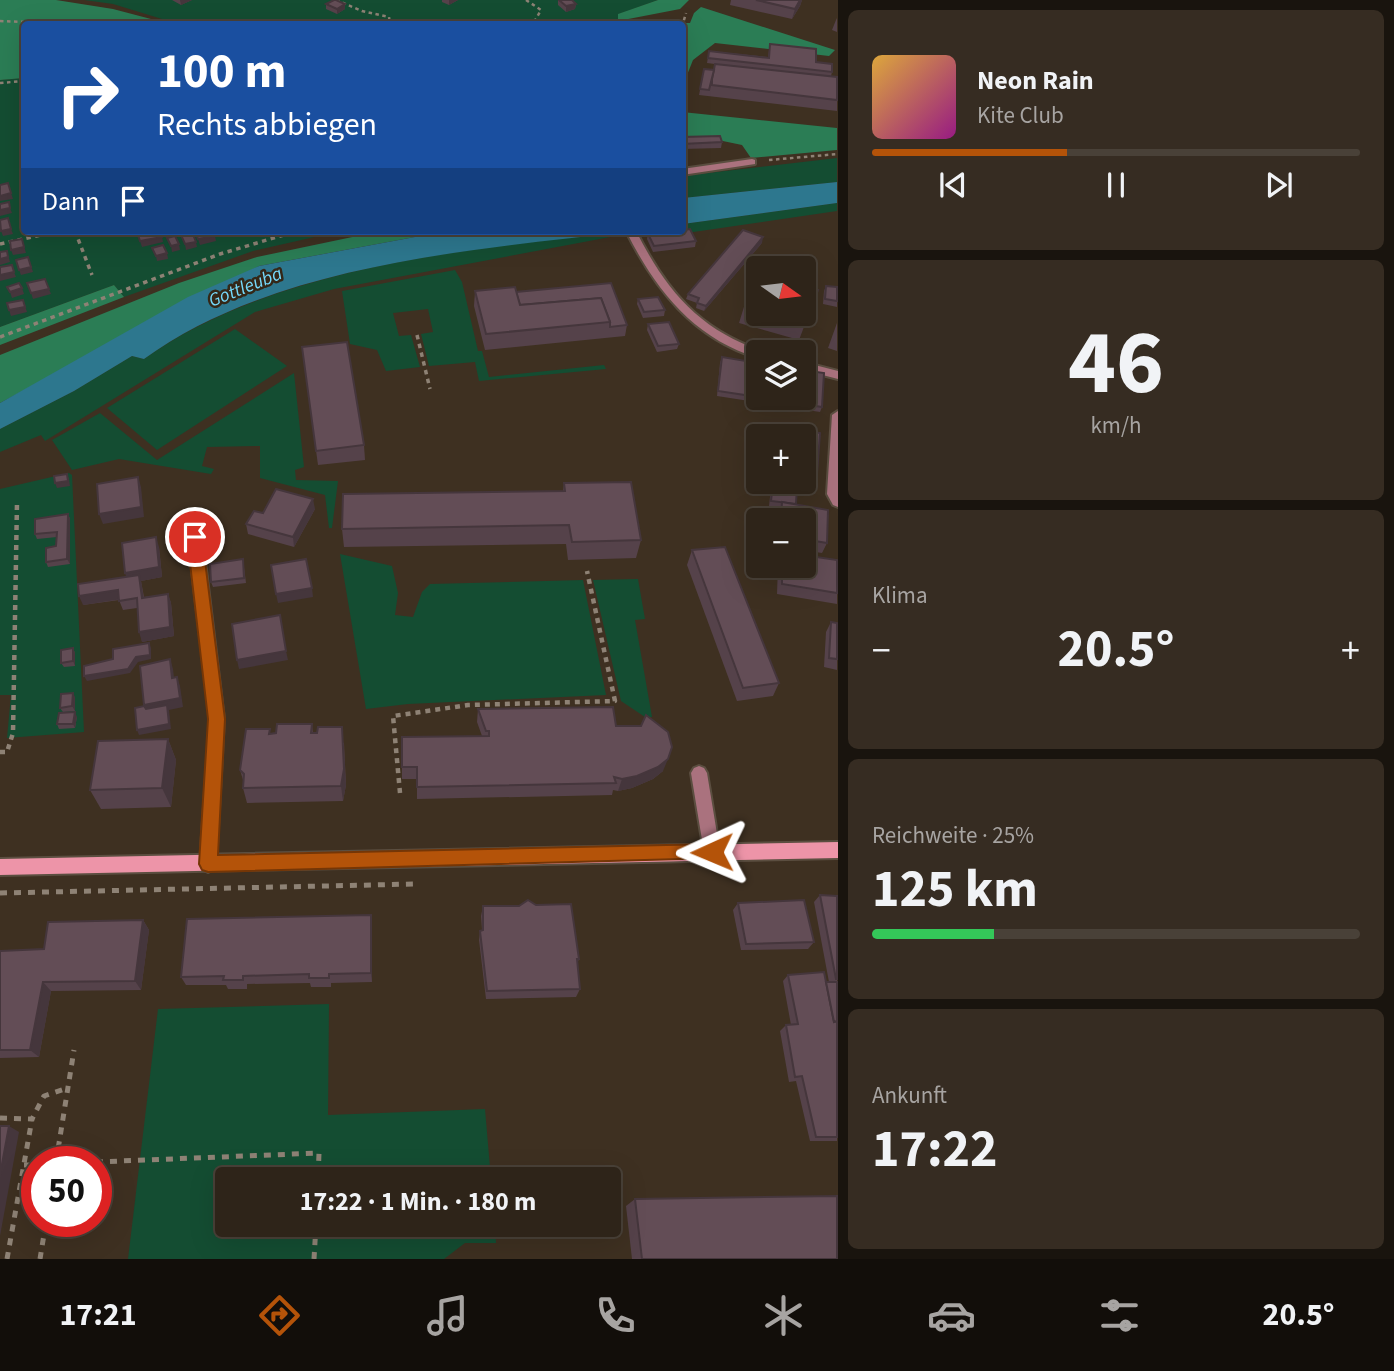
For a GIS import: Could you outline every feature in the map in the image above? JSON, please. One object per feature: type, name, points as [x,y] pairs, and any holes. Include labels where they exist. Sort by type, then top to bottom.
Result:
[{"type":"main road","points":[[0,867],[838,850]]},
{"type":"street","points":[[686,171],[752,162]]},
{"type":"street","points":[[632,235],[653,273],[693,320],[728,344],[746,350]]},
{"type":"street","points":[[816,369],[838,375]]},
{"type":"street","points":[[838,415],[833,494],[838,502]]},
{"type":"street","points":[[195,537],[217,719],[208,864]]},
{"type":"street","points":[[699,773],[712,852]]},
{"type":"path","points":[[337,0],[362,11],[388,17],[389,21]]},
{"type":"path","points":[[526,0],[541,10],[535,21]]},
{"type":"path","points":[[684,21],[686,13]]},
{"type":"path","points":[[0,21],[21,22]]},
{"type":"path","points":[[0,83],[21,81]]},
{"type":"path","points":[[752,162],[838,153]]},
{"type":"path","points":[[0,244],[41,235]]},
{"type":"path","points":[[77,235],[92,275]]},
{"type":"path","points":[[0,337],[220,254],[284,235]]},
{"type":"path","points":[[416,335],[430,388]]},
{"type":"path","points":[[0,752],[7,752],[13,733],[17,502]]},
{"type":"path","points":[[400,793],[393,716],[468,705],[615,701],[587,571]]},
{"type":"path","points":[[59,1146],[74,1050]]},
{"type":"path","points":[[27,1146],[32,1119],[43,1095],[51,1090],[68,1088]]},
{"type":"path","points":[[0,1118],[32,1119]]},
{"type":"path","points":[[112,1161],[211,1155],[319,1153],[318,1167]]},
{"type":"path","points":[[7,1259],[21,1182]]},
{"type":"path","points":[[40,1259],[44,1237]]},
{"type":"path","points":[[314,1259],[315,1237]]},
{"type":"green space","points":[[0,0],[56,0],[113,9],[159,21],[21,21],[21,78],[0,80]]},
{"type":"green space","points":[[84,0],[658,0],[619,14],[618,21],[184,21],[162,19],[113,4]]},
{"type":"green space","points":[[658,0],[689,0],[680,9],[618,21],[618,14]]},
{"type":"green space","points":[[701,7],[835,50],[829,56],[715,43],[693,60],[686,78],[686,23],[690,23],[694,13]]},
{"type":"green space","points":[[21,78],[21,235],[323,235],[253,251],[124,297],[114,285],[0,327],[0,80]]},
{"type":"green space","points":[[686,112],[837,128],[837,150],[751,158],[742,145],[718,140],[686,142]]},
{"type":"green space","points":[[837,158],[837,182],[686,198],[686,176]]},
{"type":"green space","points":[[837,203],[837,211],[686,233],[686,224]]},
{"type":"green space","points":[[362,235],[426,235],[259,266],[0,403],[0,355],[179,283],[257,257]]},
{"type":"green space","points":[[621,235],[334,289],[255,312],[45,441],[41,435],[0,452],[0,429],[74,391],[132,356],[144,359],[194,328],[250,303],[310,283],[372,268],[436,255],[562,239]]},
{"type":"green space","points":[[652,235],[673,235],[652,238]]},
{"type":"green space","points":[[455,270],[462,282],[478,351],[482,351],[489,377],[604,365],[606,369],[479,381],[475,362],[429,366],[421,334],[433,332],[428,309],[393,313],[399,336],[411,335],[420,367],[386,371],[377,350],[350,344],[342,291]]},
{"type":"green space","points":[[114,285],[124,297],[0,345],[0,327]]},
{"type":"green space","points":[[235,329],[287,366],[157,450],[107,408]]},
{"type":"green space","points":[[294,373],[304,467],[295,470],[296,480],[338,481],[332,528],[329,528],[325,495],[260,478],[260,446],[207,447],[202,466],[214,469],[211,474],[119,459],[72,470],[52,440],[100,413],[157,460]]},
{"type":"green space","points":[[69,473],[72,475],[84,732],[7,738],[11,695],[0,695],[0,489]]},
{"type":"green space","points":[[340,554],[392,566],[398,593],[395,615],[413,617],[422,592],[430,584],[583,580],[606,695],[408,704],[366,709]]},
{"type":"green space","points":[[638,579],[645,619],[635,620],[652,717],[645,717],[621,701],[593,580]]},
{"type":"green space","points":[[329,1004],[328,1115],[485,1109],[490,1167],[215,1167],[215,1237],[496,1237],[496,1243],[465,1243],[444,1259],[128,1259],[158,1009]]},
{"type":"water","points":[[837,182],[837,203],[686,224],[686,198]]},
{"type":"water","name":"Gottleuba","points":[[426,235],[598,235],[438,255],[312,282],[252,302],[195,327],[144,359],[132,356],[74,391],[0,429],[0,403],[188,297],[259,266]]},
{"type":"building","points":[[334,0],[345,4],[337,9],[326,4]]},
{"type":"building","points":[[559,0],[572,0],[576,4],[566,6]]},
{"type":"building","points":[[756,0],[800,0],[795,9]]},
{"type":"building","points":[[770,44],[816,49],[816,62],[832,64],[832,72],[708,58],[709,51],[769,58]]},
{"type":"building","points":[[715,64],[837,77],[837,100],[712,85]]},
{"type":"building","points":[[704,69],[714,70],[709,90],[700,89]]},
{"type":"building","points":[[720,136],[722,142],[686,144],[686,137]]},
{"type":"building","points":[[8,183],[11,193],[0,196],[0,185]]},
{"type":"building","points":[[9,202],[10,208],[0,210],[0,204]]},
{"type":"building","points":[[8,218],[11,229],[1,231],[0,220]]},
{"type":"building","points":[[686,229],[690,229],[696,241],[654,246],[648,235],[686,235]]},
{"type":"building","points":[[743,230],[763,237],[706,306],[697,303],[699,298],[688,294]]},
{"type":"building","points":[[138,235],[162,237],[140,241]]},
{"type":"building","points":[[181,235],[193,235],[196,242],[185,244]]},
{"type":"building","points":[[196,235],[215,236],[198,239]]},
{"type":"building","points":[[175,236],[179,244],[171,246],[167,238]]},
{"type":"building","points":[[22,239],[24,247],[11,250],[10,241]]},
{"type":"building","points":[[163,245],[167,253],[156,256],[152,248]]},
{"type":"building","points":[[7,251],[8,257],[0,259],[0,252]]},
{"type":"building","points":[[28,257],[31,267],[19,270],[16,260]]},
{"type":"building","points":[[12,265],[14,272],[0,275],[0,267]]},
{"type":"building","points":[[45,279],[49,289],[31,293],[27,283]]},
{"type":"building","points":[[19,283],[22,288],[10,292],[7,287]]},
{"type":"building","points":[[611,283],[627,325],[610,327],[601,298],[520,305],[516,292]]},
{"type":"building","points":[[826,286],[837,287],[837,301],[825,299]]},
{"type":"building","points":[[515,287],[520,305],[601,298],[610,322],[486,334],[475,291]]},
{"type":"building","points":[[658,297],[665,310],[644,312],[638,299]]},
{"type":"building","points":[[23,300],[25,307],[9,310],[7,303]]},
{"type":"building","points":[[669,322],[679,344],[658,346],[648,324]]},
{"type":"building","points":[[347,342],[364,445],[316,451],[302,347]]},
{"type":"building","points":[[722,357],[746,361],[746,395],[718,391]]},
{"type":"building","points":[[816,372],[824,373],[822,407],[816,406]]},
{"type":"building","points":[[816,432],[820,433],[816,474]]},
{"type":"building","points":[[67,474],[68,481],[55,483],[54,476]]},
{"type":"building","points":[[138,477],[141,507],[99,514],[97,484]]},
{"type":"building","points":[[631,482],[641,540],[572,542],[569,525],[342,529],[343,494],[565,491],[564,483]]},
{"type":"building","points":[[276,489],[313,499],[293,537],[246,524],[254,511],[263,513]]},
{"type":"building","points":[[772,494],[797,494],[796,504],[771,501]]},
{"type":"building","points":[[782,502],[828,510],[827,543],[816,541],[816,508],[782,508]]},
{"type":"building","points":[[68,514],[67,559],[46,562],[46,548],[56,546],[57,532],[35,534],[35,519]]},
{"type":"building","points":[[156,537],[159,567],[125,573],[122,543]]},
{"type":"building","points":[[725,547],[779,683],[743,688],[692,550]]},
{"type":"building","points":[[816,557],[837,560],[837,593],[782,584],[782,578],[816,578]]},
{"type":"building","points":[[243,559],[244,578],[211,582],[210,564]]},
{"type":"building","points":[[306,559],[312,588],[276,594],[271,565]]},
{"type":"building","points":[[139,575],[142,598],[168,594],[170,627],[139,632],[137,598],[119,601],[118,590],[79,596],[78,584]]},
{"type":"building","points":[[280,615],[286,651],[237,660],[232,624]]},
{"type":"building","points":[[831,622],[837,623],[837,659],[829,658]]},
{"type":"building","points":[[149,643],[150,655],[136,657],[128,669],[84,676],[84,666],[113,659],[113,649]]},
{"type":"building","points":[[73,648],[73,661],[61,663],[61,650]]},
{"type":"building","points":[[170,659],[172,678],[177,677],[180,698],[144,705],[140,666]]},
{"type":"building","points":[[73,693],[72,706],[60,708],[61,694]]},
{"type":"building","points":[[167,705],[169,724],[137,730],[135,708]]},
{"type":"building","points":[[613,707],[616,726],[641,726],[646,715],[668,732],[672,747],[668,759],[658,767],[637,776],[622,779],[614,777],[616,783],[417,787],[417,767],[402,767],[402,737],[489,736],[478,709]]},
{"type":"building","points":[[75,712],[73,724],[57,724],[59,713]]},
{"type":"building","points":[[277,724],[312,724],[311,733],[317,733],[318,727],[342,727],[344,769],[341,786],[243,788],[244,774],[240,770],[246,729],[270,729],[269,734],[276,733]]},
{"type":"building","points":[[168,739],[162,788],[90,790],[98,741]]},
{"type":"building","points":[[820,895],[837,896],[837,979],[836,979]]},
{"type":"building","points":[[528,900],[536,905],[571,904],[579,959],[580,989],[487,991],[480,931],[483,930],[483,906],[519,906]]},
{"type":"building","points":[[804,900],[814,942],[746,944],[738,903]]},
{"type":"building","points":[[371,915],[371,973],[329,974],[329,978],[309,978],[309,974],[243,976],[243,980],[223,980],[224,976],[181,977],[187,919]]},
{"type":"building","points":[[143,920],[135,981],[43,982],[30,1050],[0,1050],[0,951],[44,949],[48,922]]},
{"type":"building","points":[[824,972],[834,1022],[837,1021],[837,1137],[816,1137],[802,1076],[795,1077],[786,1025],[798,1024],[788,975]]},
{"type":"building","points":[[826,982],[837,982],[837,1021],[834,1022]]},
{"type":"building","points":[[0,1126],[9,1126],[0,1175]]},
{"type":"building","points":[[837,1196],[837,1259],[642,1259],[635,1199]]},
{"type":"route","points":[[195,537],[217,719],[208,864],[712,852]]}]
